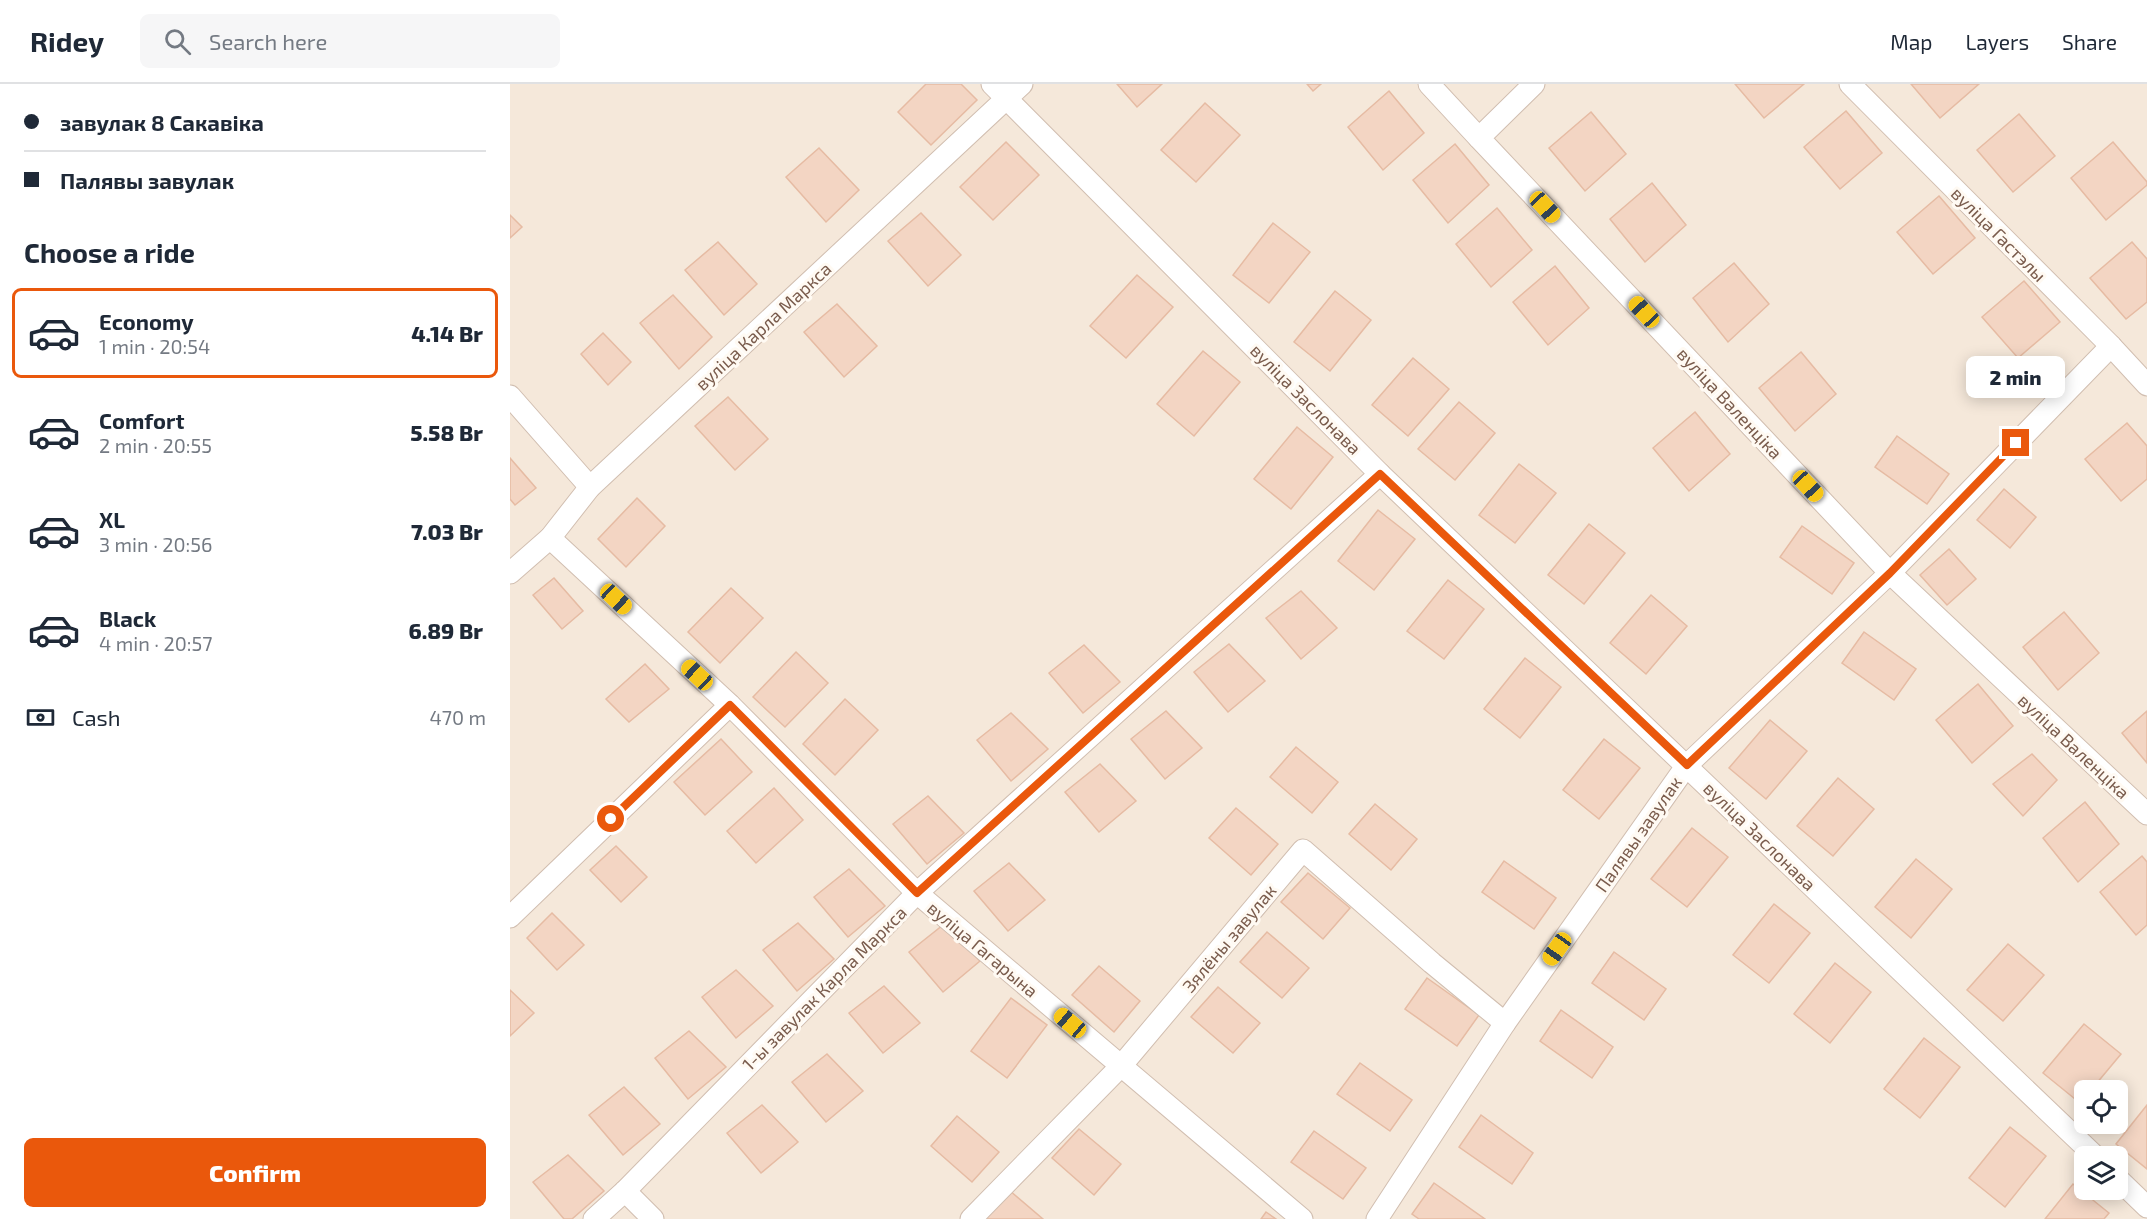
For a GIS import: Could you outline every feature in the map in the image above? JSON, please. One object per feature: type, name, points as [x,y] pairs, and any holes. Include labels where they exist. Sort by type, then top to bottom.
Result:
[{"type":"street","name":"вуліца Валенціка","points":[[1429,84],[1890,573],[2147,814]]},
{"type":"street","points":[[1479,138],[1534,84]]},
{"type":"street","name":"вуліца Гастэлы","points":[[1850,84],[2147,385]]},
{"type":"street","name":"вуліца Заслонава","points":[[1007,89],[1380,474],[2085,1146]]},
{"type":"street","name":"вуліца Карла Маркса","points":[[510,573],[550,538],[590,487],[1007,89]]},
{"type":"street","name":"Палявы завулак","points":[[1377,1219],[1505,1023],[1687,765],[1890,573],[2111,346]]},
{"type":"street","points":[[510,396],[590,487]]},
{"type":"street","name":"1-ы завулак Карла Маркса","points":[[594,1219],[625,1191],[917,893],[1380,474]]},
{"type":"street","name":"вуліца Гагарына","points":[[550,538],[730,705],[917,893],[1302,1219]]},
{"type":"street","points":[[510,917],[730,705]]},
{"type":"street","name":"Зялёны завулак","points":[[971,1219],[1121,1066],[1303,850],[1432,963],[1505,1023]]},
{"type":"street","points":[[2128,1189],[2147,1207]]},
{"type":"street","points":[[625,1191],[653,1219]]},
{"type":"shaded area","points":[[510,84],[2147,84],[2147,1219],[510,1219]]},
{"type":"building","points":[[926,84],[961,84],[977,100],[931,145],[898,112]]},
{"type":"building","points":[[1117,84],[1162,84],[1137,107]]},
{"type":"building","points":[[1307,84],[1321,84],[1313,91]]},
{"type":"building","points":[[1735,84],[1804,84],[1764,118]]},
{"type":"building","points":[[1911,84],[1979,84],[1940,118]]},
{"type":"building","points":[[1389,91],[1424,133],[1383,170],[1348,127]]},
{"type":"building","points":[[1205,103],[1240,135],[1196,182],[1161,150]]},
{"type":"building","points":[[1846,111],[1882,153],[1840,189],[1804,147]]},
{"type":"building","points":[[1591,112],[1626,154],[1585,191],[1549,148]]},
{"type":"building","points":[[2019,114],[2055,156],[2013,192],[1977,150]]},
{"type":"building","points":[[1006,142],[1039,175],[993,220],[960,187]]},
{"type":"building","points":[[2113,142],[2147,182],[2147,185],[2106,220],[2071,178]]},
{"type":"building","points":[[1455,144],[1489,185],[1448,223],[1413,180]]},
{"type":"building","points":[[819,148],[859,190],[826,222],[786,177]]},
{"type":"building","points":[[1652,183],[1686,225],[1645,262],[1610,219]]},
{"type":"building","points":[[1939,196],[1975,238],[1933,274],[1897,232]]},
{"type":"building","points":[[1497,208],[1532,250],[1491,287],[1456,244]]},
{"type":"building","points":[[921,213],[961,255],[928,286],[888,241]]},
{"type":"building","points":[[510,215],[522,227],[510,238]]},
{"type":"building","points":[[1273,223],[1310,252],[1269,303],[1233,275]]},
{"type":"building","points":[[718,242],[757,284],[724,315],[685,270]]},
{"type":"building","points":[[2132,242],[2147,259],[2147,302],[2126,319],[2090,278]]},
{"type":"building","points":[[1734,263],[1769,304],[1728,342],[1693,298]]},
{"type":"building","points":[[1555,266],[1589,308],[1548,345],[1513,302]]},
{"type":"building","points":[[1137,275],[1173,307],[1126,358],[1090,326]]},
{"type":"building","points":[[2024,281],[2060,322],[2018,358],[1982,317]]},
{"type":"building","points":[[1335,291],[1371,320],[1330,371],[1294,342]]},
{"type":"building","points":[[673,295],[712,337],[679,369],[640,323]]},
{"type":"building","points":[[837,304],[877,346],[844,377],[804,332]]},
{"type":"building","points":[[603,333],[631,362],[608,385],[581,354]]},
{"type":"building","points":[[1203,351],[1240,382],[1194,436],[1157,404]]},
{"type":"building","points":[[1801,352],[1836,394],[1795,431],[1759,388]]},
{"type":"building","points":[[1413,358],[1449,389],[1408,436],[1372,405]]},
{"type":"building","points":[[728,397],[768,439],[735,470],[695,426]]},
{"type":"building","points":[[1459,402],[1495,433],[1455,480],[1418,449]]},
{"type":"building","points":[[1695,412],[1730,454],[1689,491],[1653,448]]},
{"type":"building","points":[[2127,423],[2147,446],[2147,479],[2121,501],[2085,459]]},
{"type":"building","points":[[1297,427],[1333,457],[1291,509],[1254,479]]},
{"type":"building","points":[[1897,436],[1949,474],[1927,504],[1875,467]]},
{"type":"building","points":[[510,458],[536,488],[515,505],[510,499]]},
{"type":"building","points":[[1519,464],[1556,493],[1515,543],[1479,515]]},
{"type":"building","points":[[2004,489],[2036,517],[2010,548],[1977,520]]},
{"type":"building","points":[[637,498],[665,526],[626,567],[598,539]]},
{"type":"building","points":[[1378,510],[1415,539],[1374,590],[1338,561]]},
{"type":"building","points":[[1589,524],[1625,553],[1584,604],[1548,575]]},
{"type":"building","points":[[1802,526],[1854,563],[1832,594],[1780,557]]},
{"type":"building","points":[[1949,549],[1976,579],[1947,605],[1920,575]]},
{"type":"building","points":[[554,578],[583,611],[562,629],[533,595]]},
{"type":"building","points":[[1448,580],[1484,609],[1444,659],[1407,631]]},
{"type":"building","points":[[731,588],[763,618],[720,663],[688,632]]},
{"type":"building","points":[[1301,591],[1337,628],[1301,659],[1266,618]]},
{"type":"building","points":[[1651,595],[1687,626],[1646,674],[1610,643]]},
{"type":"building","points":[[2064,612],[2099,653],[2058,690],[2023,647]]},
{"type":"building","points":[[1864,632],[1916,669],[1894,700],[1842,663]]},
{"type":"building","points":[[1229,644],[1265,681],[1228,712],[1194,672]]},
{"type":"building","points":[[1084,645],[1120,682],[1083,713],[1049,673]]},
{"type":"building","points":[[796,652],[828,683],[785,727],[753,697]]},
{"type":"building","points":[[1525,658],[1561,687],[1520,738],[1484,709]]},
{"type":"building","points":[[645,664],[669,689],[629,722],[606,699]]},
{"type":"building","points":[[1978,684],[2013,726],[1972,763],[1936,720]]},
{"type":"building","points":[[845,699],[878,730],[835,775],[803,744]]},
{"type":"building","points":[[1166,711],[1202,748],[1165,779],[1131,739]]},
{"type":"building","points":[[2147,711],[2147,763],[2122,733]]},
{"type":"building","points":[[1011,713],[1048,749],[1011,781],[977,740]]},
{"type":"building","points":[[1770,720],[1807,751],[1766,799],[1729,768]]},
{"type":"building","points":[[721,739],[752,772],[705,815],[674,782]]},
{"type":"building","points":[[1604,739],[1640,768],[1599,819],[1563,790]]},
{"type":"building","points":[[1296,747],[1338,782],[1312,813],[1270,777]]},
{"type":"building","points":[[2032,754],[2057,780],[2023,816],[1993,784]]},
{"type":"building","points":[[1100,764],[1136,801],[1099,832],[1065,792]]},
{"type":"building","points":[[1838,778],[1874,809],[1833,856],[1797,826]]},
{"type":"building","points":[[774,788],[803,820],[756,863],[727,831]]},
{"type":"building","points":[[928,796],[964,833],[927,864],[893,824]]},
{"type":"building","points":[[2085,802],[2119,844],[2078,882],[2043,838]]},
{"type":"building","points":[[1375,804],[1417,839],[1391,870],[1349,834]]},
{"type":"building","points":[[1236,808],[1278,844],[1251,875],[1209,838]]},
{"type":"building","points":[[1692,828],[1728,857],[1687,907],[1651,879]]},
{"type":"building","points":[[616,846],[647,877],[621,902],[590,870]]},
{"type":"building","points":[[2142,856],[2147,862],[2147,925],[2136,935],[2100,892]]},
{"type":"building","points":[[1916,859],[1952,889],[1911,938],[1875,907]]},
{"type":"building","points":[[1504,861],[1556,898],[1534,929],[1482,892]]},
{"type":"building","points":[[1009,863],[1045,900],[1008,931],[974,891]]},
{"type":"building","points":[[849,869],[885,906],[848,937],[814,897]]},
{"type":"building","points":[[1308,873],[1350,908],[1323,939],[1281,902]]},
{"type":"building","points":[[1774,904],[1810,933],[1769,983],[1733,955]]},
{"type":"building","points":[[552,913],[584,945],[557,970],[527,938]]},
{"type":"building","points":[[798,923],[834,959],[797,991],[763,950]]},
{"type":"building","points":[[943,925],[980,961],[943,992],[909,952]]},
{"type":"building","points":[[1267,932],[1309,968],[1282,998],[1240,962]]},
{"type":"building","points":[[2008,944],[2044,975],[2003,1021],[1967,990]]},
{"type":"building","points":[[1614,952],[1666,989],[1644,1020],[1592,983]]},
{"type":"building","points":[[1835,963],[1871,992],[1830,1043],[1794,1014]]},
{"type":"building","points":[[1099,966],[1140,1001],[1114,1032],[1072,995]]},
{"type":"building","points":[[736,970],[773,1006],[736,1038],[702,997]]},
{"type":"building","points":[[1427,978],[1479,1015],[1457,1046],[1405,1009]]},
{"type":"building","points":[[884,986],[920,1023],[883,1053],[849,1013]]},
{"type":"building","points":[[1218,987],[1260,1023],[1233,1053],[1191,1017]]},
{"type":"building","points":[[510,990],[534,1013],[510,1036]]},
{"type":"building","points":[[1011,998],[1047,1025],[1007,1078],[971,1051]]},
{"type":"building","points":[[1561,1010],[1613,1047],[1592,1078],[1540,1041]]},
{"type":"building","points":[[2084,1024],[2121,1054],[2099,1080],[2074,1080],[2074,1098],[2043,1073]]},
{"type":"building","points":[[689,1031],[726,1067],[688,1099],[655,1058]]},
{"type":"building","points":[[1924,1038],[1960,1067],[1920,1118],[1884,1089]]},
{"type":"building","points":[[827,1054],[863,1091],[826,1122],[792,1082]]},
{"type":"building","points":[[1360,1063],[1412,1100],[1390,1131],[1337,1094]]},
{"type":"building","points":[[624,1087],[660,1124],[623,1155],[589,1115]]},
{"type":"building","points":[[762,1105],[798,1142],[761,1173],[727,1133]]},
{"type":"building","points":[[2147,1105],[2147,1169],[2128,1154],[2128,1146],[2116,1144],[2124,1134],[2128,1134],[2128,1129]]},
{"type":"building","points":[[1481,1115],[1533,1153],[1512,1184],[1459,1147]]},
{"type":"building","points":[[957,1116],[999,1152],[972,1182],[931,1146]]},
{"type":"building","points":[[2010,1127],[2046,1156],[2005,1207],[1969,1178]]},
{"type":"building","points":[[1079,1129],[1121,1164],[1094,1195],[1052,1158]]},
{"type":"building","points":[[1314,1131],[1366,1168],[1343,1199],[1291,1162]]},
{"type":"building","points":[[568,1155],[604,1191],[572,1219],[564,1219],[533,1182]]},
{"type":"building","points":[[1434,1183],[1485,1219],[1419,1219],[1412,1214]]},
{"type":"building","points":[[2073,1184],[2074,1200],[2093,1200],[2109,1213],[2104,1219],[2045,1219]]},
{"type":"building","points":[[1009,1190],[1043,1219],[983,1219]]},
{"type":"building","points":[[1266,1212],[1276,1219],[1261,1219]]},
{"type":"route","points":[[611,819],[730,705],[917,893],[1380,474],[1687,765],[1890,573],[2016,443]]}]
